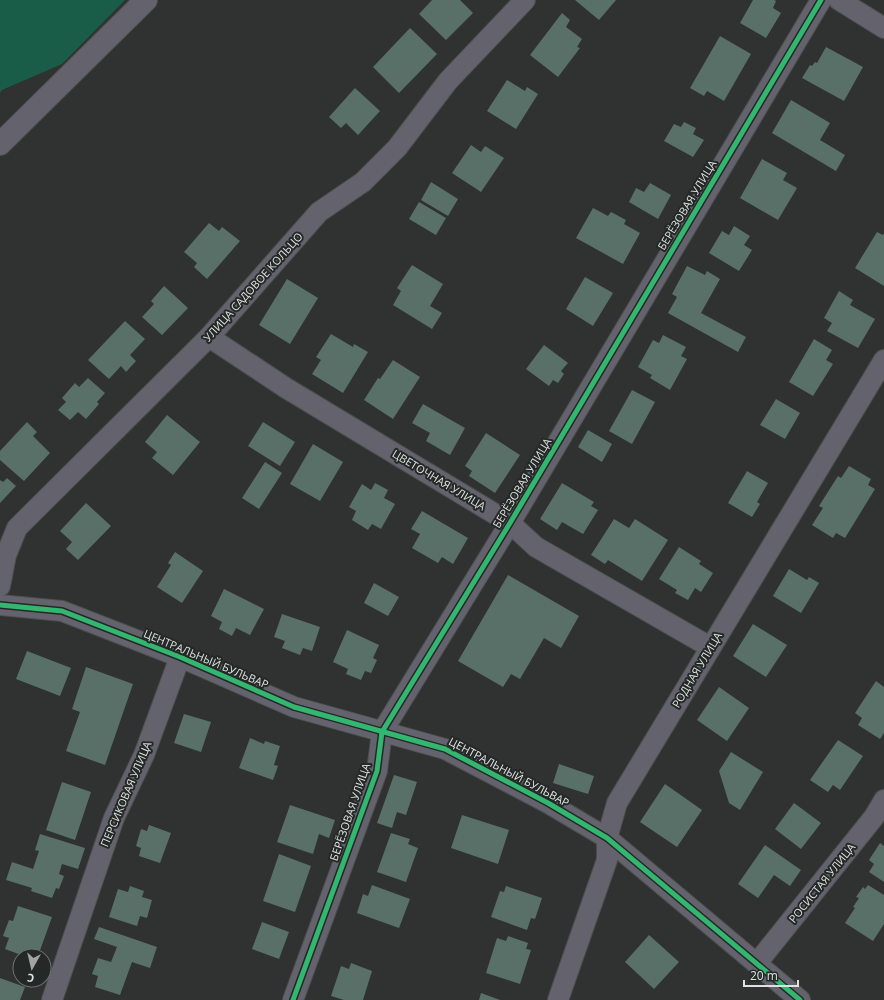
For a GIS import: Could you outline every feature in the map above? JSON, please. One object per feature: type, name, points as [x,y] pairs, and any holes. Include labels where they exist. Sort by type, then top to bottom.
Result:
[{"type":"street","points":[[0,144],[146,0]]},
{"type":"street","name":"УЛИЦА САДОВОЕ КОЛЬЦО","points":[[0,586],[6,555],[16,528],[209,337],[319,212],[363,182],[397,148],[448,81],[525,0]]},
{"type":"street","name":"БЕРЁЗОВАЯ УЛИЦА","points":[[293,1000],[377,771],[382,732],[510,522],[821,0]]},
{"type":"street","points":[[839,0],[884,28]]},
{"type":"street","name":"ЦВЕТОЧНАЯ УЛИЦА","points":[[209,337],[286,388],[510,522],[536,547],[710,647]]},
{"type":"street","name":"РОДНАЯ УЛИЦА","points":[[558,1000],[607,860],[607,838],[617,803],[884,360]]},
{"type":"street","name":"ЦЕНТРАЛЬНЫЙ БУЛЬВАР","points":[[0,605],[62,611],[180,657],[294,707],[446,749],[548,803],[607,838],[800,1000]]},
{"type":"street","name":"ПЕРСИКОВАЯ УЛИЦА","points":[[52,1000],[114,818],[144,755],[180,657]]},
{"type":"street","name":"РОСИСТАЯ УЛИЦА","points":[[757,963],[874,817],[884,800]]},
{"type":"green space","points":[[0,0],[125,0],[62,64],[2,90],[0,93]]},
{"type":"building","points":[[432,0],[460,0],[473,13],[446,40],[419,14]]},
{"type":"building","points":[[575,0],[616,0],[599,20]]},
{"type":"building","points":[[753,0],[774,0],[776,1],[773,8],[781,13],[766,38],[740,23]]},
{"type":"building","points":[[562,13],[570,20],[566,27],[582,39],[577,47],[580,48],[558,77],[530,55]]},
{"type":"building","points":[[410,28],[437,54],[399,93],[373,67]]},
{"type":"building","points":[[720,36],[751,54],[724,101],[707,91],[704,96],[690,88]]},
{"type":"building","points":[[826,47],[863,67],[844,101],[802,78],[810,65],[812,66],[815,62],[817,63]]},
{"type":"building","points":[[507,80],[525,91],[527,87],[538,94],[516,129],[487,111]]},
{"type":"building","points":[[355,88],[380,111],[358,135],[346,123],[341,128],[329,117]]},
{"type":"building","points":[[791,100],[830,123],[820,140],[845,155],[836,171],[772,133]]},
{"type":"building","points":[[684,122],[696,128],[693,134],[704,140],[693,157],[664,141],[674,124],[681,127]]},
{"type":"building","points":[[471,145],[481,152],[485,146],[504,158],[481,192],[452,173]]},
{"type":"building","points":[[762,159],[787,173],[783,180],[797,188],[778,220],[740,198]]},
{"type":"building","points":[[431,182],[458,199],[448,216],[421,200]]},
{"type":"building","points":[[650,183],[671,195],[658,219],[629,202],[636,188],[644,192]]},
{"type":"building","points":[[419,202],[446,218],[436,235],[409,219]]},
{"type":"building","points":[[593,208],[608,216],[611,212],[626,220],[624,224],[640,233],[623,264],[576,238]]},
{"type":"building","points":[[209,223],[219,231],[222,227],[240,241],[207,279],[194,267],[197,263],[184,252]]},
{"type":"building","points":[[734,226],[750,236],[744,245],[752,250],[739,271],[709,253],[722,231],[729,235]]},
{"type":"building","points":[[877,232],[883,235],[884,233],[884,286],[855,268]]},
{"type":"building","points":[[412,265],[443,284],[430,306],[442,313],[432,329],[393,305],[401,291],[397,288]]},
{"type":"building","points":[[687,266],[705,275],[707,271],[720,279],[701,313],[746,337],[738,352],[668,313],[677,297],[672,294]]},
{"type":"building","points":[[585,277],[613,293],[593,326],[566,309]]},
{"type":"building","points":[[287,279],[318,298],[290,344],[259,325]]},
{"type":"building","points":[[164,286],[188,308],[162,335],[142,317],[154,304],[151,301]]},
{"type":"building","points":[[839,291],[853,300],[850,305],[875,319],[858,348],[827,331],[832,323],[824,318]]},
{"type":"building","points":[[125,321],[145,339],[130,355],[136,361],[126,372],[121,366],[109,379],[88,360]]},
{"type":"building","points":[[331,334],[353,347],[354,344],[368,352],[343,393],[312,374],[321,360],[316,357]]},
{"type":"building","points":[[663,335],[686,347],[681,356],[687,359],[670,390],[650,378],[652,375],[638,367],[653,340],[659,343]]},
{"type":"building","points":[[814,339],[832,350],[826,360],[833,364],[813,396],[789,382]]},
{"type":"building","points":[[544,345],[568,363],[561,371],[564,374],[558,383],[553,380],[549,386],[526,369]]},
{"type":"building","points":[[393,360],[420,377],[393,419],[364,400],[378,378],[380,379]]},
{"type":"building","points":[[88,378],[105,393],[97,402],[99,404],[86,419],[78,412],[70,420],[58,410],[66,402],[62,398],[75,383],[79,387]]},
{"type":"building","points":[[632,390],[655,402],[632,444],[609,431]]},
{"type":"building","points":[[776,399],[800,413],[785,439],[760,425]]},
{"type":"building","points":[[423,404],[465,428],[450,455],[426,441],[430,433],[412,423]]},
{"type":"building","points":[[167,415],[200,442],[173,475],[152,458],[157,452],[145,442]]},
{"type":"building","points":[[27,422],[37,432],[33,436],[50,453],[24,481],[0,460],[0,451]]},
{"type":"building","points":[[263,422],[295,442],[280,466],[248,446]]},
{"type":"building","points":[[588,430],[612,444],[602,462],[578,447]]},
{"type":"building","points":[[486,433],[520,455],[495,493],[469,476],[472,471],[465,466]]},
{"type":"building","points":[[313,444],[343,462],[320,501],[290,484]]},
{"type":"building","points":[[265,462],[282,473],[259,509],[242,498]]},
{"type":"building","points":[[849,466],[871,479],[868,485],[875,489],[845,538],[836,533],[833,538],[812,525],[823,508],[819,506],[838,476],[841,478]]},
{"type":"building","points":[[747,471],[768,483],[757,502],[760,504],[752,517],[728,503]]},
{"type":"building","points":[[7,478],[16,486],[0,503],[0,480],[3,482]]},
{"type":"building","points":[[375,483],[388,490],[384,498],[395,504],[381,529],[372,524],[368,530],[352,520],[356,511],[349,507],[362,484],[371,490]]},
{"type":"building","points":[[562,483],[594,502],[591,506],[598,510],[583,534],[562,522],[557,530],[540,519]]},
{"type":"building","points":[[86,503],[111,526],[78,560],[66,549],[72,542],[60,531]]},
{"type":"building","points":[[422,511],[468,538],[453,564],[442,557],[438,563],[412,548],[420,534],[411,529]]},
{"type":"building","points":[[614,519],[629,528],[635,519],[668,540],[642,581],[608,560],[605,564],[591,555]]},
{"type":"building","points":[[679,547],[701,561],[699,564],[713,573],[701,592],[695,588],[688,600],[675,593],[677,590],[659,579]]},
{"type":"building","points":[[175,552],[203,571],[182,603],[157,587],[171,565],[168,563]]},
{"type":"building","points":[[789,569],[807,580],[809,577],[819,583],[801,613],[773,596]]},
{"type":"building","points":[[508,575],[579,616],[561,648],[544,638],[520,679],[511,674],[503,687],[458,661]]},
{"type":"building","points":[[374,583],[399,597],[388,616],[364,603]]},
{"type":"building","points":[[224,589],[264,609],[250,635],[236,628],[232,636],[219,629],[222,622],[211,616]]},
{"type":"building","points":[[282,614],[320,627],[312,651],[303,648],[300,655],[282,648],[285,641],[274,637]]},
{"type":"building","points":[[753,624],[787,645],[766,677],[733,656]]},
{"type":"building","points":[[347,630],[379,645],[373,658],[377,660],[371,673],[365,671],[361,680],[346,674],[348,669],[333,662]]},
{"type":"building","points":[[27,651],[71,668],[60,696],[16,679]]},
{"type":"building","points":[[86,667],[133,684],[105,765],[66,751],[80,712],[72,709]]},
{"type":"building","points":[[876,681],[884,687],[884,733],[880,739],[858,725],[862,718],[855,713]]},
{"type":"building","points":[[719,687],[749,708],[727,741],[697,720]]},
{"type":"building","points":[[184,714],[211,722],[201,752],[174,743]]},
{"type":"building","points":[[250,738],[264,744],[265,741],[280,746],[274,765],[278,766],[273,780],[239,768]]},
{"type":"building","points":[[838,740],[863,756],[840,790],[833,785],[828,792],[810,780]]},
{"type":"building","points":[[731,752],[763,772],[740,810],[729,803],[719,771]]},
{"type":"building","points":[[559,764],[594,776],[588,794],[553,783]]},
{"type":"building","points":[[394,775],[417,782],[406,815],[397,812],[392,828],[377,823]]},
{"type":"building","points":[[62,782],[91,792],[75,840],[46,830]]},
{"type":"building","points":[[665,784],[702,810],[677,847],[640,822]]},
{"type":"building","points":[[794,803],[821,823],[801,849],[775,829]]},
{"type":"building","points":[[290,805],[335,820],[329,838],[319,834],[313,854],[277,842]]},
{"type":"building","points":[[462,815],[509,830],[498,864],[451,848]]},
{"type":"building","points":[[149,825],[171,833],[160,863],[139,856],[141,848],[136,846],[141,829],[147,831]]},
{"type":"building","points":[[391,833],[410,839],[408,844],[418,848],[406,882],[377,872]]},
{"type":"building","points":[[40,834],[85,848],[78,869],[62,864],[59,874],[64,876],[59,889],[56,888],[52,898],[31,891],[32,888],[6,880],[12,862],[33,869],[39,851],[35,850]]},
{"type":"building","points":[[880,843],[884,846],[884,882],[869,872],[874,864],[869,860]]},
{"type":"building","points":[[765,845],[801,870],[790,886],[774,875],[758,898],[738,884]]},
{"type":"building","points":[[279,854],[311,866],[295,912],[263,901]]},
{"type":"building","points":[[372,885],[410,899],[399,928],[357,913],[363,894],[368,896]]},
{"type":"building","points":[[868,885],[884,895],[884,924],[873,941],[845,923],[855,908],[853,907],[859,898],[856,897],[863,887],[865,889]]},
{"type":"building","points":[[130,886],[144,891],[142,897],[152,900],[147,918],[140,916],[137,926],[109,917],[118,889],[128,892]]},
{"type":"building","points":[[506,886],[542,898],[535,919],[531,918],[527,930],[491,917],[500,891],[504,892]]},
{"type":"building","points":[[18,906],[52,917],[41,948],[12,948],[12,952],[5,949],[9,938],[3,936],[9,920],[13,921]]},
{"type":"building","points":[[262,922],[289,932],[279,959],[252,949]]},
{"type":"building","points":[[99,927],[157,947],[150,968],[132,962],[120,995],[95,987],[98,976],[92,974],[98,958],[111,962],[117,947],[94,939]]},
{"type":"building","points":[[649,935],[679,962],[654,989],[625,962]]},
{"type":"building","points":[[508,936],[528,943],[526,949],[531,950],[520,984],[486,973],[497,938],[506,941]]},
{"type":"building","points":[[351,963],[372,971],[363,1000],[344,1000],[331,996],[341,966],[349,969]]},
{"type":"building","points":[[0,978],[12,982],[12,988],[25,988],[20,1000],[0,1000]]},
{"type":"building","points":[[481,993],[500,1000],[479,1000]]},
{"type":"cycle path","points":[[293,1000],[377,771],[382,732],[510,523],[821,0]]},
{"type":"cycle path","points":[[0,605],[62,611],[180,657],[294,707],[445,749],[548,803],[607,838],[800,1000]]}]
